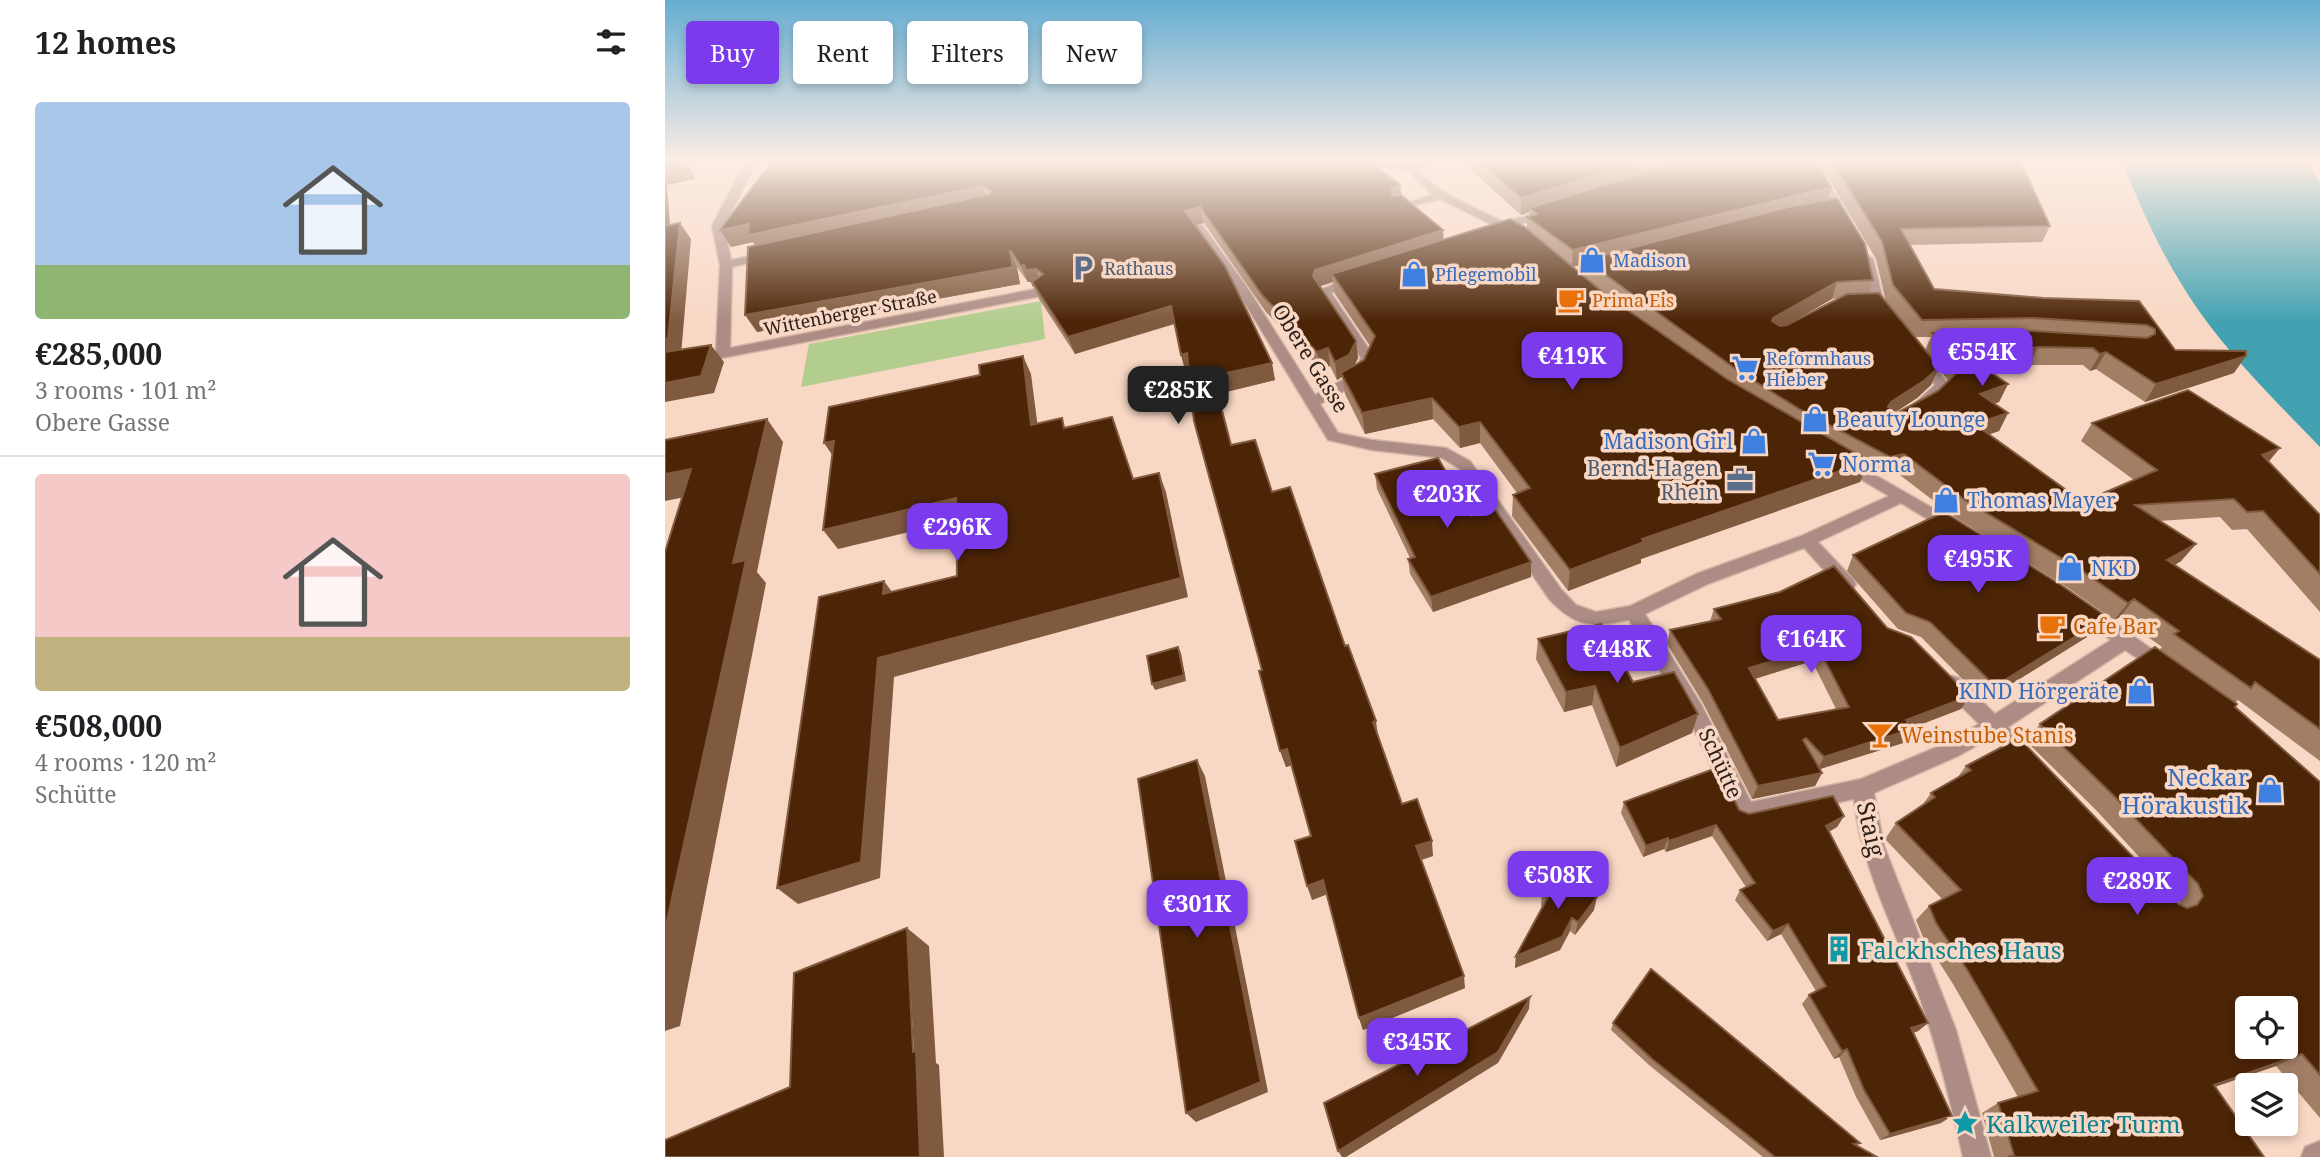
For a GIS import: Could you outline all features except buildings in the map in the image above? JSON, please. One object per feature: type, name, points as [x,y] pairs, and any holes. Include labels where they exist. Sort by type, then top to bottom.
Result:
[{"type":"street","points":[[723,354],[726,265],[718,226],[724,214]]},
{"type":"street","points":[[1476,214],[1530,242]]},
{"type":"street","points":[[1505,231],[1548,214]]},
{"type":"street","points":[[1841,214],[1849,228]]},
{"type":"street","name":"Obere Gasse","points":[[1198,227],[1241,287],[1333,437],[1372,445],[1446,453],[1465,465],[1555,594],[1570,610],[1596,619],[1633,612]]},
{"type":"street","points":[[1861,249],[1868,260],[1871,303],[1895,324]]},
{"type":"street","points":[[726,265],[779,254]]},
{"type":"street","points":[[1311,403],[1359,377],[1368,358],[1324,290],[1371,274]]},
{"type":"street","name":"Wittenberger Straße","points":[[665,365],[1041,292]]},
{"type":"street","points":[[1902,417],[1924,403],[1943,386],[1914,350]]},
{"type":"street","points":[[1833,456],[1967,536]]},
{"type":"street","points":[[1633,612],[1714,573],[1807,540],[1903,496]]},
{"type":"street","points":[[1807,540],[1855,594]]},
{"type":"street","points":[[2069,601],[2179,678]]},
{"type":"street","name":"Schütte","points":[[1633,612],[1662,652],[1703,723],[1745,813],[1863,788]]},
{"type":"street","name":"Staig","points":[[1977,1157],[1937,1011],[1874,851],[1865,818],[1863,788],[1951,750],[1994,726],[2126,640]]},
{"type":"street","points":[[1939,671],[2043,776]]},
{"type":"street","points":[[2315,1157],[2320,1155]]},
{"type":"green space","points":[[1041,301],[1045,339],[801,387],[809,344]]},
{"type":"water","points":[[2145,214],[2320,214],[2320,447],[2227,347],[2194,303]]},
{"type":"place","name":"Madison","points":[[1592,260]]},
{"type":"place","name":"Rathaus","points":[[1083,268]]},
{"type":"place","name":"Pflegemobil","points":[[1414,274]]},
{"type":"place","name":"Prima Eis","points":[[1571,300]]},
{"type":"place","name":"Reformhaus Hieber","points":[[1745,368]]},
{"type":"place","name":"Beauty Lounge","points":[[1815,419]]},
{"type":"place","name":"Madison Girl","points":[[1754,441]]},
{"type":"place","name":"Norma","points":[[1821,464]]},
{"type":"place","name":"Bernd-Hagen Rhein","points":[[1740,480]]},
{"type":"place","name":"Thomas Mayer","points":[[1946,500]]},
{"type":"place","name":"NKD","points":[[2070,568]]},
{"type":"place","name":"Cafe Bar","points":[[2052,626]]},
{"type":"place","name":"KIND Hörgeräte","points":[[2140,691]]},
{"type":"place","name":"Weinstube Stanis","points":[[1880,735]]},
{"type":"place","name":"Neckar Hörakustik","points":[[2270,790]]},
{"type":"place","name":"Falckhsches Haus","points":[[1839,949]]},
{"type":"place","name":"Kalkweiler Turm","points":[[1965,1123]]}]
